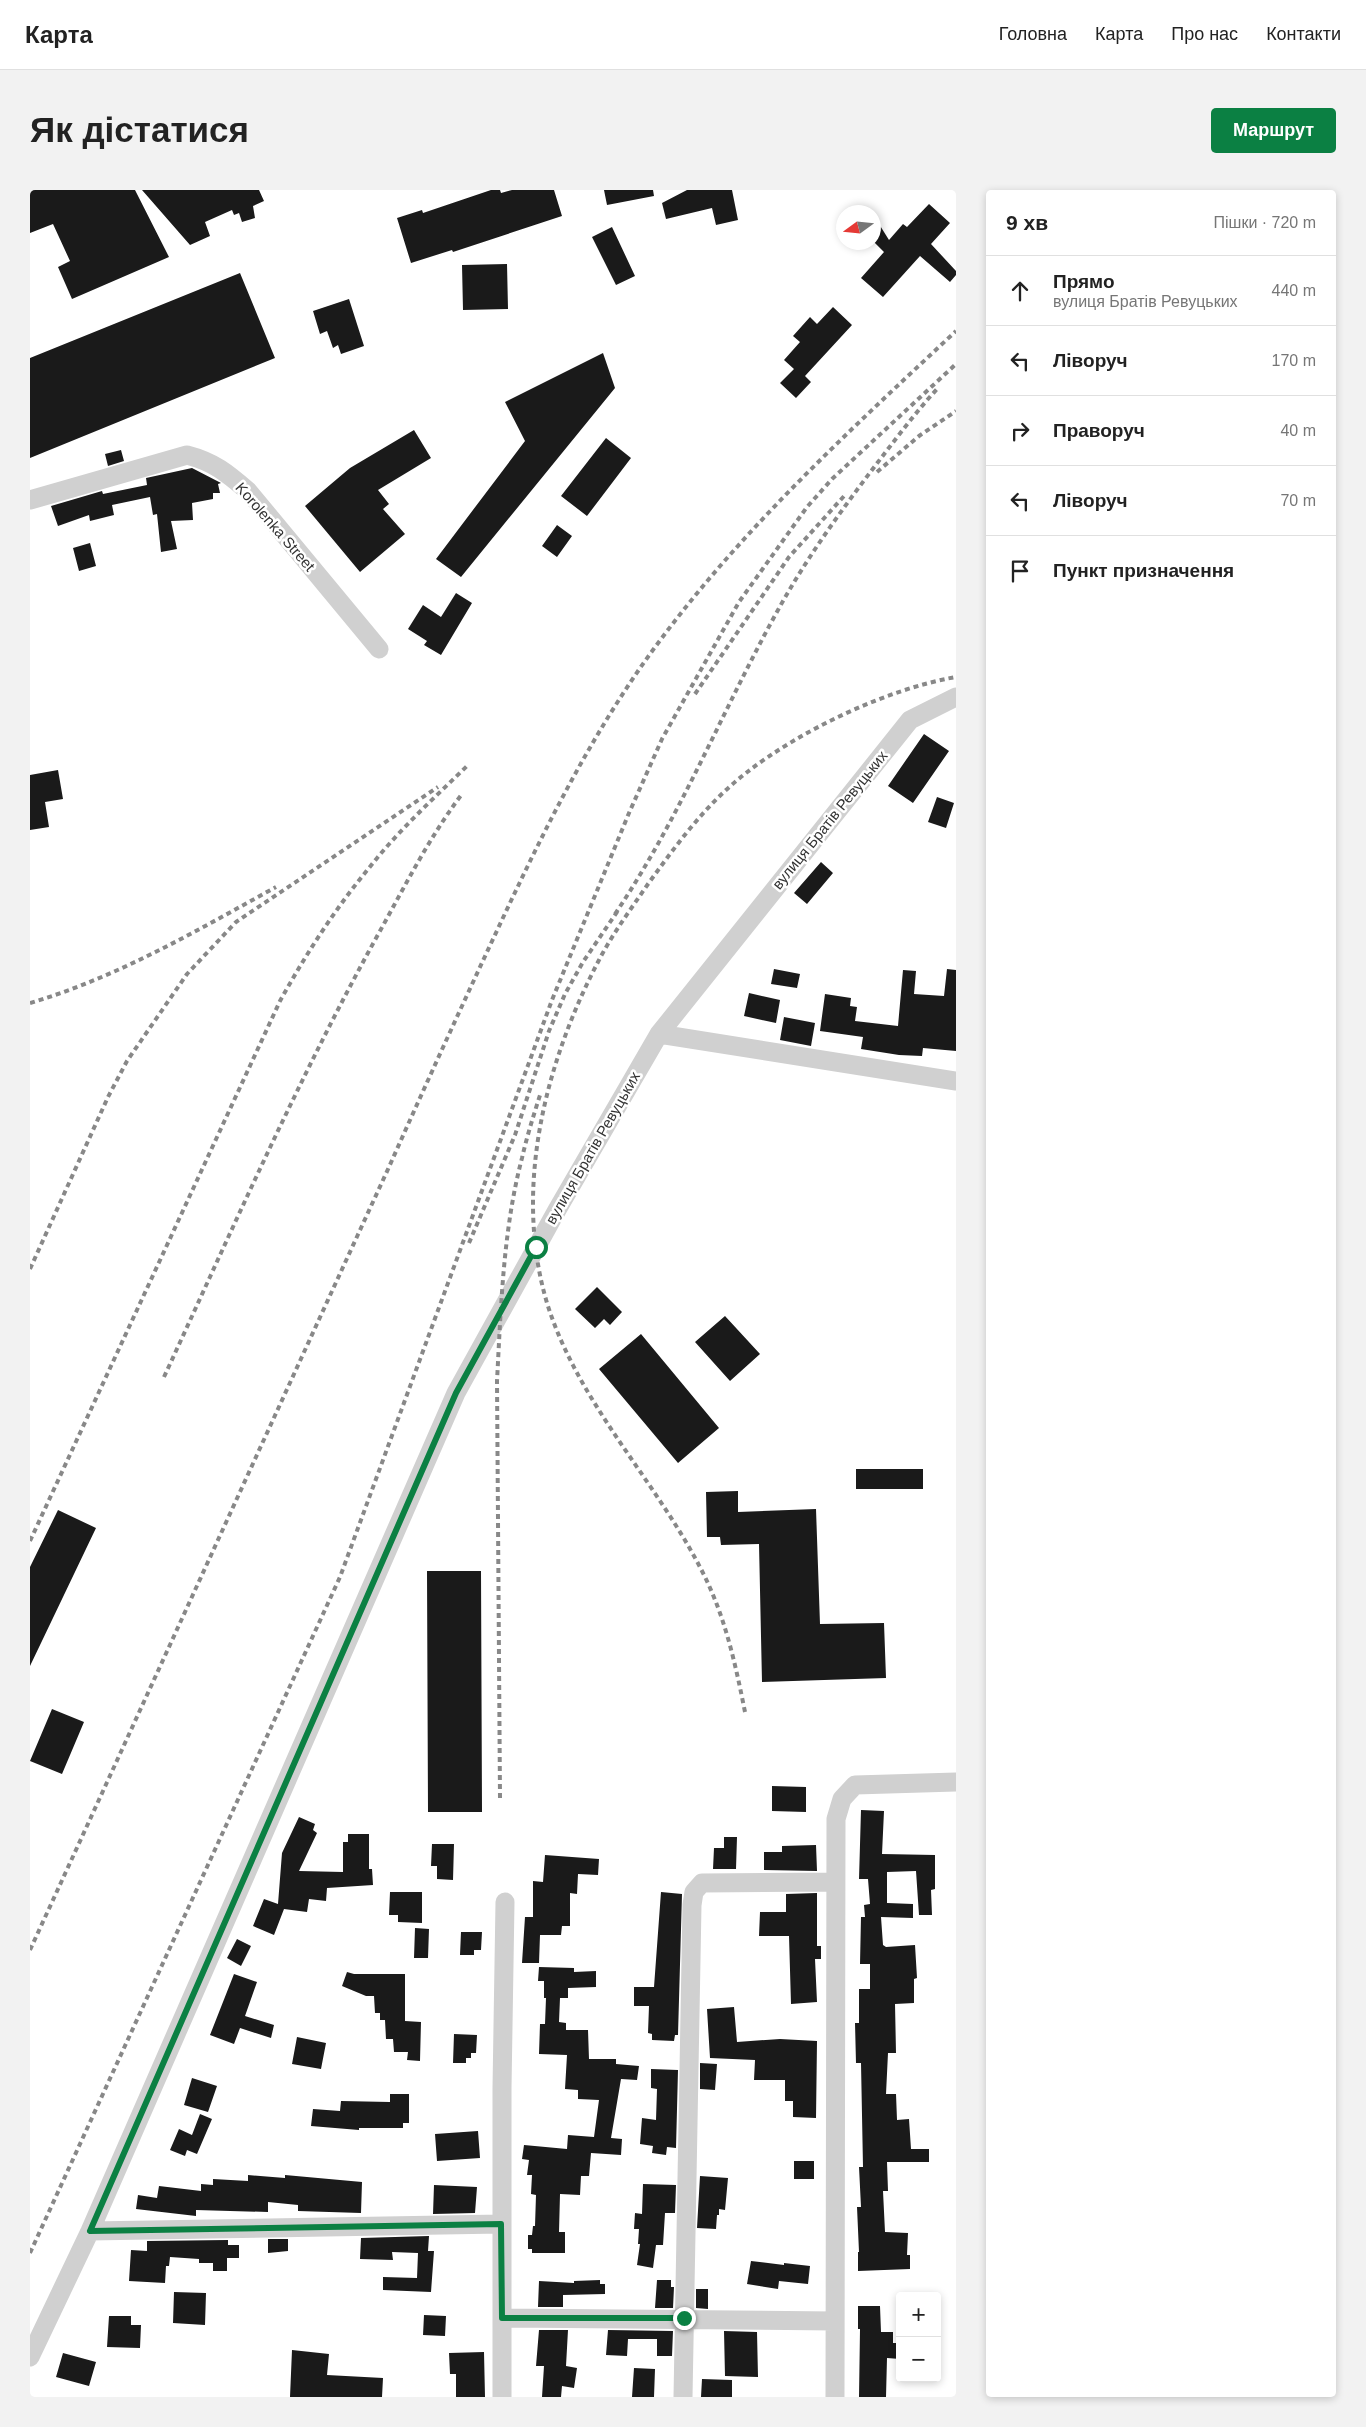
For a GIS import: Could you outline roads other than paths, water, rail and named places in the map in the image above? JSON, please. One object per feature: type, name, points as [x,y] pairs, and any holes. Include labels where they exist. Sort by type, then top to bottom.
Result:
[{"type":"street","name":"Korolenka Street","points":[[30,500],[186,455],[208,461],[223,470],[248,491],[379,649]]},
{"type":"street","name":"вулиця Братів Ревуцьких","points":[[30,2357],[90,2231],[456,1393],[557,1210],[659,1034],[910,720],[956,697]]},
{"type":"street","points":[[659,1034],[956,1081]]},
{"type":"street","points":[[835,2397],[836,1819],[842,1799],[855,1785],[956,1782]]},
{"type":"street","points":[[682,2397],[694,1892],[702,1883],[786,1884],[835,1882]]},
{"type":"street","points":[[502,2397],[501,2224],[505,1902]]},
{"type":"street","points":[[90,2231],[501,2224]]},
{"type":"street","points":[[502,2318],[684,2318],[835,2321]]},
{"type":"railway","points":[[30,1950],[487,952],[579,766],[645,661],[679,615],[716,571],[792,488],[956,331]]},
{"type":"railway","points":[[30,2253],[340,1577],[552,1000],[629,813],[662,739],[739,602],[807,507],[832,479],[956,364]]},
{"type":"railway","points":[[615,914],[660,840],[758,648],[800,572],[862,483],[937,389]]},
{"type":"railway","points":[[877,472],[919,436],[956,411]]},
{"type":"railway","points":[[695,694],[789,557],[845,495]]},
{"type":"railway","points":[[745,1712],[723,1622],[702,1571],[662,1504],[597,1407],[561,1339],[547,1303],[537,1260],[533,1216],[534,1172],[540,1127],[563,1041],[599,960],[648,884],[681,839],[705,811],[746,773],[768,757],[818,727],[874,701],[929,683],[956,677]]},
{"type":"railway","points":[[30,1541],[280,1001],[300,966],[344,899],[380,854],[404,828],[467,766]]},
{"type":"railway","points":[[30,1269],[108,1097],[127,1061],[187,974],[236,922],[438,787]]},
{"type":"railway","points":[[164,1377],[266,1157],[346,994],[416,865],[462,794]]},
{"type":"railway","points":[[30,1003],[94,980],[156,952],[276,887]]},
{"type":"railway","points":[[469,1243],[515,1135],[549,1031],[565,994],[583,962],[619,909]]},
{"type":"railway","points":[[500,1798],[497,1381],[500,1325],[511,1213],[524,1150],[541,1092]]}]
